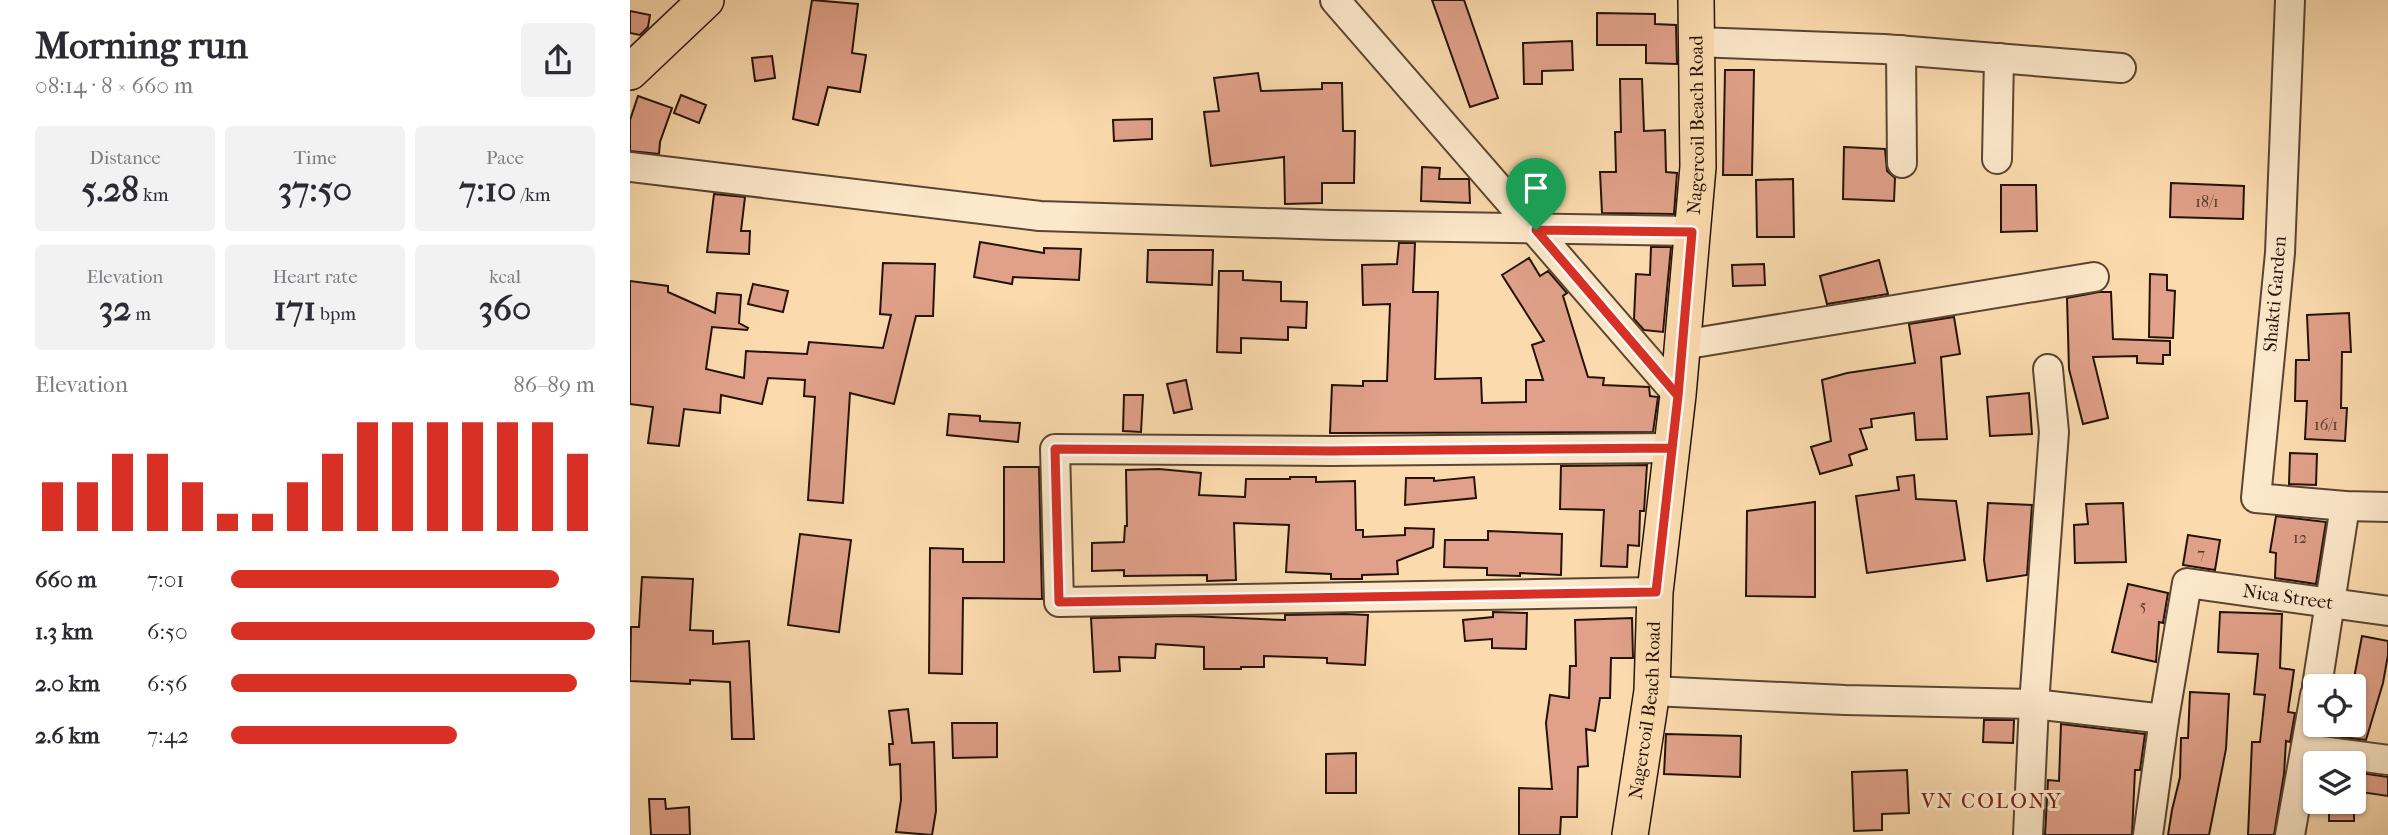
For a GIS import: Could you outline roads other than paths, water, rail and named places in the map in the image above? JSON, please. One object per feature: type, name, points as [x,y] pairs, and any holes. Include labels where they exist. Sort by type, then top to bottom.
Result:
[{"type":"main road","points":[[630,72],[706,0]]},
{"type":"main road","name":"Nagercoil Beach Road","points":[[1630,835],[1652,691],[1656,592],[1678,396],[1698,167],[1696,0]]},
{"type":"street","points":[[1335,0],[1678,396]]},
{"type":"street","name":"Shakti Garden","points":[[2290,0],[2280,253],[2256,498],[2345,506]]},
{"type":"street","points":[[1696,42],[1901,50],[2121,68]]},
{"type":"street","points":[[1901,50],[1902,163]]},
{"type":"street","points":[[1997,159],[1999,58]]},
{"type":"street","points":[[630,167],[1040,216],[1692,232]]},
{"type":"street","points":[[1682,345],[2094,277]]},
{"type":"street","points":[[2028,835],[2034,704],[2054,432],[2048,369]]},
{"type":"street","points":[[1656,592],[1059,602],[1055,449],[1345,451],[1672,448]]},
{"type":"street","points":[[2319,674],[2345,506],[2388,507]]},
{"type":"street","name":"Nica Street","points":[[2164,719],[2187,583],[2388,611]]},
{"type":"street","points":[[1652,691],[1845,700],[2034,704],[2164,719],[2148,835]]},
{"type":"street","points":[[2291,835],[2308,737]]},
{"type":"street","points":[[2306,749],[2388,760]]},
{"type":"district","name":"VN COLONY","points":[[1992,801]]}]
